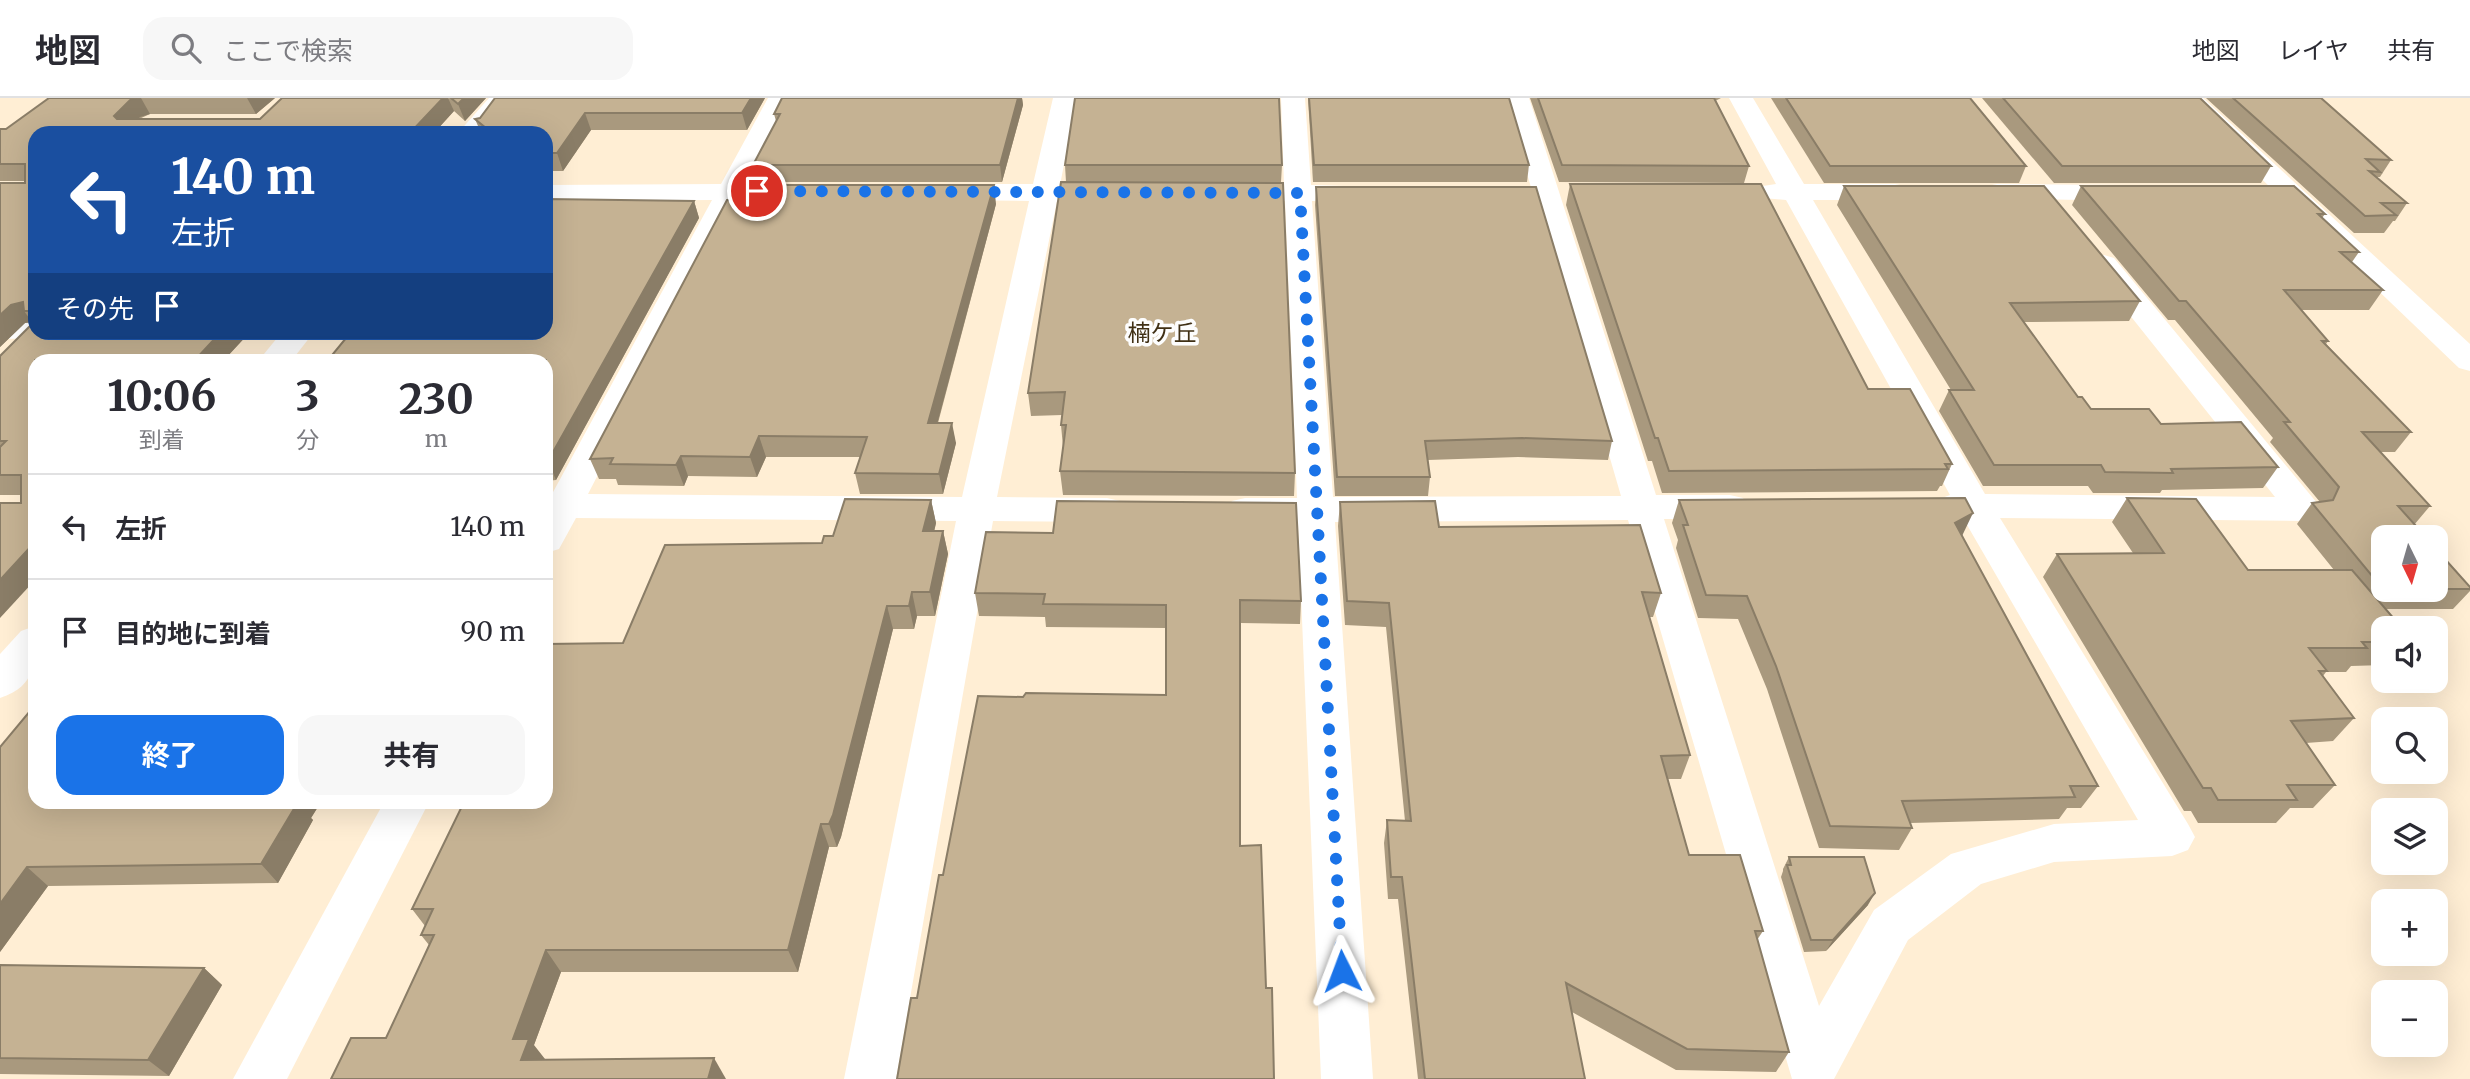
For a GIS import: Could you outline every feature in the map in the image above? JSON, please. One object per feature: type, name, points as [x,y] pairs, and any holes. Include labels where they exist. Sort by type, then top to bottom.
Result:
[{"type":"street","points":[[477,126],[502,98]]},
{"type":"street","points":[[780,98],[555,506],[1141,510]]},
{"type":"street","points":[[870,1079],[977,509],[1065,98]]},
{"type":"street","points":[[1293,98],[1348,1079]]},
{"type":"street","points":[[1517,98],[1813,1067],[1891,925],[1967,868],[2054,843],[2172,837],[1974,506],[1741,98]]},
{"type":"street","points":[[2189,98],[2470,361]]},
{"type":"street","points":[[1975,192],[2035,181],[2154,193]]},
{"type":"street","points":[[1919,506],[2304,509],[2035,181]]},
{"type":"street","points":[[553,193],[813,192]]},
{"type":"street","points":[[922,192],[1139,193]]},
{"type":"street","points":[[1206,193],[1396,192]]},
{"type":"street","points":[[1740,192],[1920,192]]},
{"type":"street","points":[[2250,194],[2292,194]]},
{"type":"street","points":[[5,345],[28,335]]},
{"type":"street","points":[[280,354],[292,340]]},
{"type":"street","points":[[1209,510],[1767,507]]},
{"type":"street","points":[[0,682],[28,649]]},
{"type":"street","points":[[259,1079],[403,809]]},
{"type":"building","points":[[49,98],[136,98],[130,100],[114,116],[117,119],[260,119],[282,98],[443,98],[417,126],[28,126],[28,311],[24,311],[23,302],[11,305],[0,315],[0,183],[25,183],[25,164],[0,164],[0,129],[6,129]]},
{"type":"building","points":[[451,98],[464,98],[458,104]]},
{"type":"building","points":[[495,98],[751,98],[742,113],[585,113],[557,153],[553,153],[553,126],[484,126],[475,119],[480,118]]},
{"type":"building","points":[[782,98],[1018,98],[1000,165],[753,165],[780,114],[774,114]]},
{"type":"building","points":[[1075,98],[1279,98],[1282,165],[1065,165]]},
{"type":"building","points":[[1309,98],[1509,98],[1529,165],[1314,165]]},
{"type":"building","points":[[1538,98],[1714,98],[1749,166],[1562,165]]},
{"type":"building","points":[[1786,98],[1970,98],[2026,166],[1830,166]]},
{"type":"building","points":[[2003,98],[2200,98],[2271,166],[2062,166]]},
{"type":"building","points":[[2233,98],[2321,98],[2391,160],[2366,159],[2380,172],[2369,171],[2407,203],[2381,203],[2396,215],[2365,216]]},
{"type":"building","points":[[1061,182],[1283,183],[1295,473],[1060,471],[1066,425],[1061,425],[1065,392],[1028,393]]},
{"type":"building","points":[[1570,184],[1761,184],[1868,389],[1910,389],[1952,464],[1945,464],[1948,469],[1669,471],[1658,438],[1655,438]]},
{"type":"building","points":[[741,185],[994,185],[928,423],[952,423],[939,474],[855,473],[867,437],[759,436],[750,457],[681,456],[676,465],[610,464],[613,458],[590,459],[727,200],[733,200]]},
{"type":"building","points":[[1844,186],[2044,186],[2140,301],[2010,303],[2078,397],[2082,397],[2091,409],[2149,409],[2161,424],[2241,422],[2278,467],[2171,469],[2173,473],[2105,472],[2101,465],[1994,465],[1949,390],[1974,390]]},
{"type":"building","points":[[2081,186],[2294,186],[2325,214],[2318,214],[2359,252],[2340,252],[2383,290],[2284,290],[2328,341],[2322,341],[2411,432],[2362,432],[2430,506],[2398,506],[2415,525],[2371,525],[2371,575],[2312,503],[2333,500],[2339,487],[2284,422],[2290,422],[2186,301],[2179,301]]},
{"type":"building","points":[[1316,187],[1536,187],[1612,441],[1522,438],[1425,441],[1430,477],[1337,477]]},
{"type":"building","points":[[553,199],[694,201],[553,452],[553,354],[333,354],[344,340],[553,340]]},
{"type":"building","points":[[28,328],[28,340],[214,340],[201,354],[28,354],[28,550],[0,580],[0,503],[21,503],[21,475],[0,475],[0,447],[6,441],[0,441],[0,356]]},
{"type":"building","points":[[1965,498],[1973,513],[1955,523],[2098,786],[2070,786],[2075,797],[1902,801],[1912,828],[1830,826],[1776,666],[1747,596],[1706,595],[1683,525],[1688,525],[1679,500]]},
{"type":"building","points":[[2127,498],[2196,499],[2248,570],[2352,570],[2371,592],[2371,602],[2380,602],[2392,616],[2371,616],[2371,642],[2362,642],[2367,648],[2309,648],[2327,671],[2319,671],[2354,718],[2291,721],[2335,785],[2287,785],[2297,800],[2218,800],[2211,788],[2203,788],[2057,554],[2164,553]]},
{"type":"building","points":[[845,499],[931,500],[923,531],[943,531],[930,592],[912,592],[909,606],[887,606],[833,815],[829,824],[821,824],[788,950],[546,950],[513,1039],[529,1039],[521,1060],[714,1058],[708,1079],[331,1079],[351,1038],[386,1038],[434,935],[421,935],[433,909],[412,909],[461,809],[553,809],[553,644],[623,643],[665,545],[822,543],[824,536],[833,536]]},
{"type":"building","points":[[1057,501],[1296,503],[1301,601],[1240,600],[1240,846],[1261,845],[1266,988],[1272,988],[1274,1079],[897,1079],[911,998],[917,998],[939,875],[943,875],[978,696],[1023,697],[1026,693],[1166,695],[1166,605],[1043,604],[1045,594],[975,593],[986,532],[1053,533]]},
{"type":"building","points":[[1435,501],[1439,527],[1640,525],[1661,593],[1642,592],[1690,755],[1661,756],[1689,855],[1740,855],[1763,931],[1755,931],[1789,1052],[1687,1049],[1566,983],[1585,1079],[1425,1079],[1402,877],[1391,877],[1387,820],[1411,821],[1389,603],[1347,601],[1340,502]]},
{"type":"building","points":[[2448,562],[2470,587],[2448,589]]},
{"type":"building","points":[[28,713],[28,809],[294,809],[261,864],[27,867],[0,904],[0,747]]},
{"type":"building","points":[[1789,857],[1864,857],[1875,893],[1833,940],[1811,940],[1787,865],[1791,865]]},
{"type":"building","points":[[0,965],[204,968],[148,1060],[0,1058]]},
{"type":"district","name":"楠ケ丘","points":[[1162,333]]},
{"type":"route","points":[[757,191],[1300,193],[1342,971]]}]
